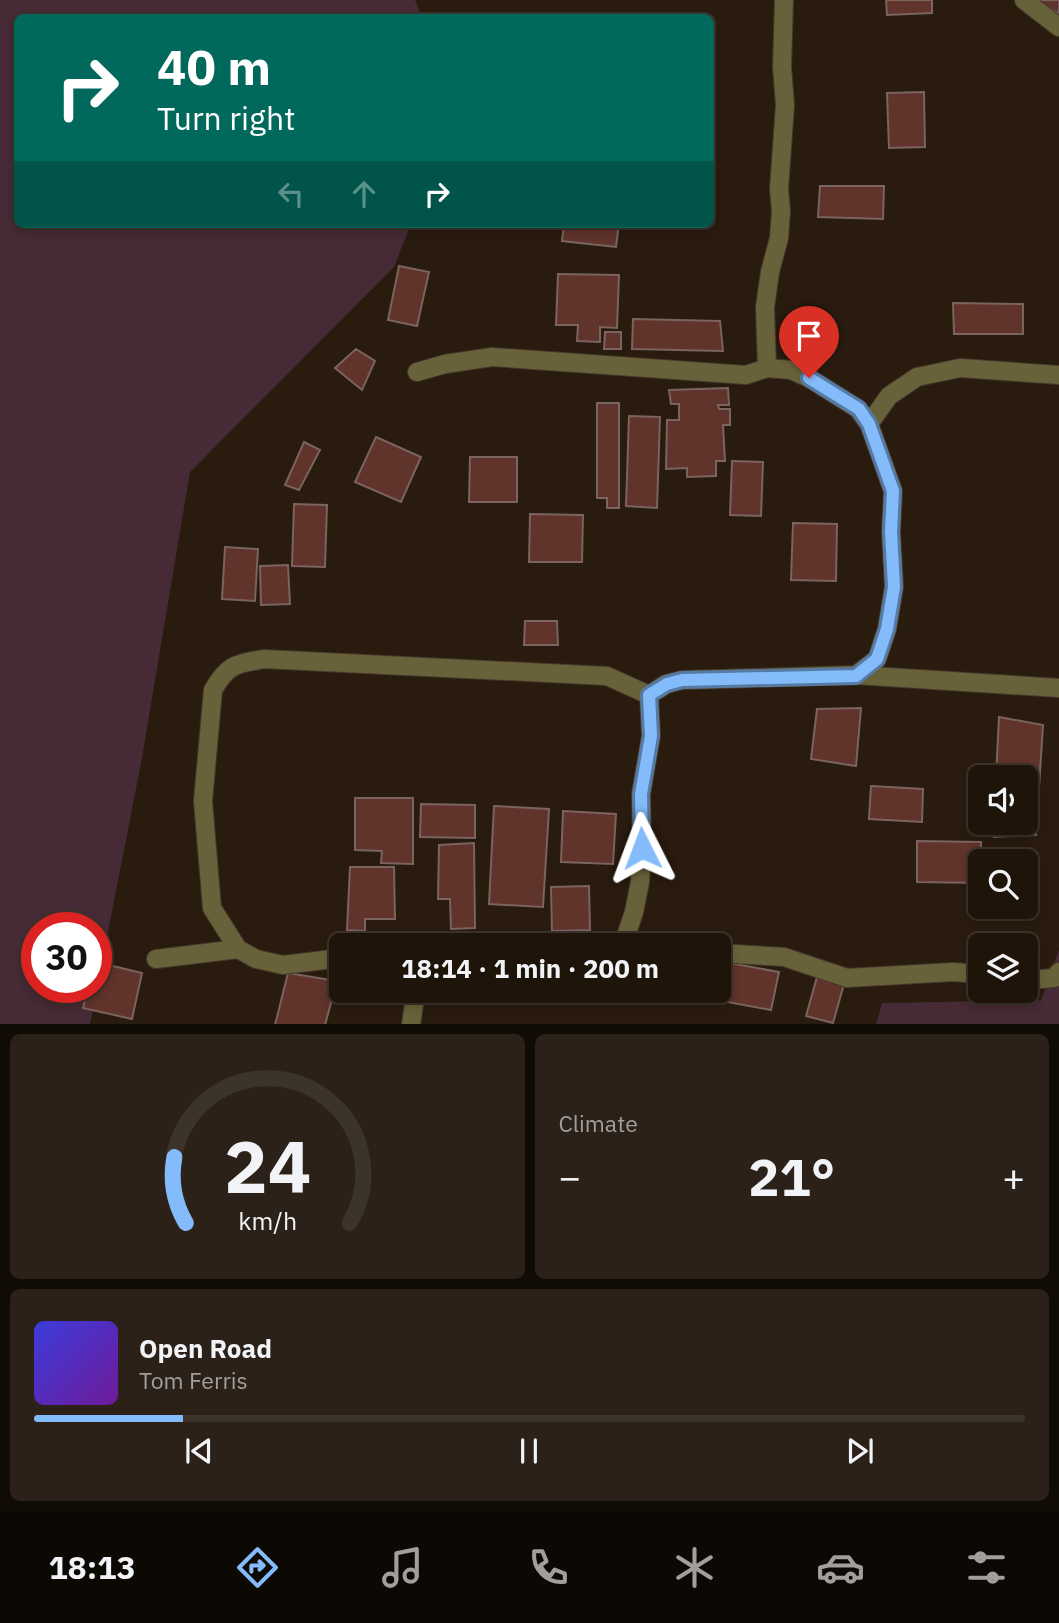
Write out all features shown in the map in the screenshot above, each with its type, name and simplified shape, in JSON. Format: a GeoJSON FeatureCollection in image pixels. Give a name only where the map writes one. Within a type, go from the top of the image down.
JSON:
{"type":"FeatureCollection","features":[{"type":"Feature","properties":{"kind":"street"},"geometry":{"type":"LineString","coordinates":[[767,368],[765,307],[779,238],[781,211],[779,189],[785,105],[782,67],[783,0]]}},
{"type":"Feature","properties":{"kind":"street"},"geometry":{"type":"LineString","coordinates":[[1024,0],[1059,27]]}},
{"type":"Feature","properties":{"kind":"street"},"geometry":{"type":"LineString","coordinates":[[417,372],[445,364],[492,357],[746,375],[767,368],[791,370],[859,409],[869,424],[893,491],[891,532],[894,587],[887,629],[877,659],[856,676]]}},
{"type":"Feature","properties":{"kind":"street"},"geometry":{"type":"LineString","coordinates":[[869,424],[889,396],[917,377],[960,368],[1059,375]]}},
{"type":"Feature","properties":{"kind":"street"},"geometry":{"type":"LineString","coordinates":[[329,959],[283,965],[256,959],[238,949],[212,908],[204,801],[213,690],[222,675],[237,664],[264,659],[607,676],[649,695]]}},
{"type":"Feature","properties":{"kind":"street"},"geometry":{"type":"LineString","coordinates":[[649,695],[667,684],[682,680],[856,676],[1059,688]]}},
{"type":"Feature","properties":{"kind":"street"},"geometry":{"type":"LineString","coordinates":[[627,933],[640,882],[641,794],[651,736],[649,695]]}},
{"type":"Feature","properties":{"kind":"street"},"geometry":{"type":"LineString","coordinates":[[156,959],[238,949]]}},
{"type":"Feature","properties":{"kind":"street"},"geometry":{"type":"LineString","coordinates":[[731,954],[784,957],[846,978],[968,973]]}},
{"type":"Feature","properties":{"kind":"street"},"geometry":{"type":"LineString","coordinates":[[1038,979],[1054,978],[1059,972]]}},
{"type":"Feature","properties":{"kind":"street"},"geometry":{"type":"LineString","coordinates":[[411,1024],[414,1003]]}},
{"type":"Feature","properties":{"kind":"shaded area"},"geometry":{"type":"Polygon","coordinates":[[[0,0],[415,0],[421,14],[14,14],[14,228],[409,228],[394,267],[190,472],[142,758],[112,912],[21,912],[21,1003],[94,1003],[90,1024],[0,1024],[0,0]]]}},
{"type":"Feature","properties":{"kind":"shaded area"},"geometry":{"type":"Polygon","coordinates":[[[1059,950],[1059,1024],[876,1024],[882,1003],[1038,1003],[1041,1000],[1059,950]]]}},
{"type":"Feature","properties":{"kind":"building"},"geometry":{"type":"Polygon","coordinates":[[[886,0],[932,0],[932,13],[887,15],[886,0]]]}},
{"type":"Feature","properties":{"kind":"building"},"geometry":{"type":"Polygon","coordinates":[[[1035,0],[1059,0],[1059,14],[1035,0]]]}},
{"type":"Feature","properties":{"kind":"building"},"geometry":{"type":"Polygon","coordinates":[[[924,92],[925,147],[889,148],[887,93],[924,92]]]}},
{"type":"Feature","properties":{"kind":"building"},"geometry":{"type":"Polygon","coordinates":[[[820,186],[884,186],[883,219],[818,217],[820,186]]]}},
{"type":"Feature","properties":{"kind":"building"},"geometry":{"type":"Polygon","coordinates":[[[564,228],[618,228],[616,247],[562,241],[564,228]]]}},
{"type":"Feature","properties":{"kind":"building"},"geometry":{"type":"Polygon","coordinates":[[[399,266],[429,272],[417,326],[388,320],[399,266]]]}},
{"type":"Feature","properties":{"kind":"building"},"geometry":{"type":"Polygon","coordinates":[[[558,274],[619,275],[617,328],[600,327],[600,342],[577,341],[578,325],[556,325],[558,274]]]}},
{"type":"Feature","properties":{"kind":"building"},"geometry":{"type":"Polygon","coordinates":[[[953,303],[1023,304],[1023,334],[954,334],[953,303]]]}},
{"type":"Feature","properties":{"kind":"building"},"geometry":{"type":"Polygon","coordinates":[[[633,319],[720,321],[723,351],[632,349],[633,319]]]}},
{"type":"Feature","properties":{"kind":"building"},"geometry":{"type":"Polygon","coordinates":[[[605,332],[621,332],[621,349],[604,349],[605,332]]]}},
{"type":"Feature","properties":{"kind":"building"},"geometry":{"type":"Polygon","coordinates":[[[356,349],[375,361],[362,390],[335,368],[356,349]]]}},
{"type":"Feature","properties":{"kind":"building"},"geometry":{"type":"Polygon","coordinates":[[[728,388],[729,405],[718,405],[719,409],[730,409],[730,425],[723,425],[725,461],[716,461],[716,476],[687,477],[687,468],[666,469],[667,420],[679,420],[679,404],[671,404],[669,390],[728,388]]]}},
{"type":"Feature","properties":{"kind":"building"},"geometry":{"type":"Polygon","coordinates":[[[597,403],[619,403],[619,508],[607,508],[607,498],[597,498],[597,403]]]}},
{"type":"Feature","properties":{"kind":"building"},"geometry":{"type":"Polygon","coordinates":[[[629,416],[660,417],[657,508],[626,506],[629,416]]]}},
{"type":"Feature","properties":{"kind":"building"},"geometry":{"type":"Polygon","coordinates":[[[376,437],[421,457],[401,502],[355,482],[376,437]]]}},
{"type":"Feature","properties":{"kind":"building"},"geometry":{"type":"Polygon","coordinates":[[[304,442],[320,450],[299,490],[285,485],[304,442]]]}},
{"type":"Feature","properties":{"kind":"building"},"geometry":{"type":"Polygon","coordinates":[[[470,457],[517,457],[517,502],[469,502],[470,457]]]}},
{"type":"Feature","properties":{"kind":"building"},"geometry":{"type":"Polygon","coordinates":[[[732,461],[763,462],[761,516],[730,515],[732,461]]]}},
{"type":"Feature","properties":{"kind":"building"},"geometry":{"type":"Polygon","coordinates":[[[294,504],[327,505],[325,567],[292,566],[294,504]]]}},
{"type":"Feature","properties":{"kind":"building"},"geometry":{"type":"Polygon","coordinates":[[[530,514],[583,515],[582,562],[529,562],[530,514]]]}},
{"type":"Feature","properties":{"kind":"building"},"geometry":{"type":"Polygon","coordinates":[[[793,523],[837,524],[836,581],[791,580],[793,523]]]}},
{"type":"Feature","properties":{"kind":"building"},"geometry":{"type":"Polygon","coordinates":[[[225,547],[258,549],[255,601],[222,599],[225,547]]]}},
{"type":"Feature","properties":{"kind":"building"},"geometry":{"type":"Polygon","coordinates":[[[288,565],[290,604],[261,605],[260,566],[288,565]]]}},
{"type":"Feature","properties":{"kind":"building"},"geometry":{"type":"Polygon","coordinates":[[[525,621],[557,621],[558,645],[524,645],[525,621]]]}},
{"type":"Feature","properties":{"kind":"building"},"geometry":{"type":"Polygon","coordinates":[[[861,708],[856,766],[811,759],[817,709],[861,708]]]}},
{"type":"Feature","properties":{"kind":"building"},"geometry":{"type":"Polygon","coordinates":[[[999,717],[1043,725],[1038,804],[1038,765],[997,765],[999,717]]]}},
{"type":"Feature","properties":{"kind":"building"},"geometry":{"type":"Polygon","coordinates":[[[871,786],[923,789],[922,822],[869,819],[871,786]]]}},
{"type":"Feature","properties":{"kind":"building"},"geometry":{"type":"Polygon","coordinates":[[[355,798],[413,798],[413,864],[381,863],[382,851],[355,850],[355,798]]]}},
{"type":"Feature","properties":{"kind":"building"},"geometry":{"type":"Polygon","coordinates":[[[421,804],[475,805],[475,838],[420,837],[421,804]]]}},
{"type":"Feature","properties":{"kind":"building"},"geometry":{"type":"Polygon","coordinates":[[[494,806],[549,809],[543,907],[489,904],[494,806]]]}},
{"type":"Feature","properties":{"kind":"building"},"geometry":{"type":"Polygon","coordinates":[[[563,811],[616,814],[613,864],[561,862],[563,811]]]}},
{"type":"Feature","properties":{"kind":"building"},"geometry":{"type":"Polygon","coordinates":[[[994,835],[1036,835],[994,837],[994,835]]]}},
{"type":"Feature","properties":{"kind":"building"},"geometry":{"type":"Polygon","coordinates":[[[917,841],[981,842],[981,849],[968,849],[968,883],[917,882],[917,841]]]}},
{"type":"Feature","properties":{"kind":"building"},"geometry":{"type":"Polygon","coordinates":[[[474,843],[475,928],[451,929],[450,899],[438,899],[439,845],[474,843]]]}},
{"type":"Feature","properties":{"kind":"building"},"geometry":{"type":"Polygon","coordinates":[[[350,867],[394,867],[395,919],[365,919],[365,931],[347,930],[350,867]]]}},
{"type":"Feature","properties":{"kind":"building"},"geometry":{"type":"Polygon","coordinates":[[[589,886],[590,930],[552,931],[551,887],[589,886]]]}},
{"type":"Feature","properties":{"kind":"building"},"geometry":{"type":"Polygon","coordinates":[[[731,963],[779,972],[771,1010],[731,1003],[731,963]]]}},
{"type":"Feature","properties":{"kind":"building"},"geometry":{"type":"Polygon","coordinates":[[[112,966],[142,973],[132,1019],[83,1008],[84,1003],[112,1003],[112,966]]]}},
{"type":"Feature","properties":{"kind":"building"},"geometry":{"type":"Polygon","coordinates":[[[288,973],[329,980],[331,1003],[325,1024],[275,1024],[288,973]]]}},
{"type":"Feature","properties":{"kind":"building"},"geometry":{"type":"Polygon","coordinates":[[[817,977],[844,984],[833,1023],[806,1016],[817,977]]]}},
{"type":"Feature","properties":{"kind":"route"},"geometry":{"type":"LineString","coordinates":[[642,848],[641,794],[651,736],[649,695],[667,684],[682,680],[856,676],[877,659],[887,629],[894,587],[891,532],[893,491],[869,424],[859,409],[809,378]]}}]}
